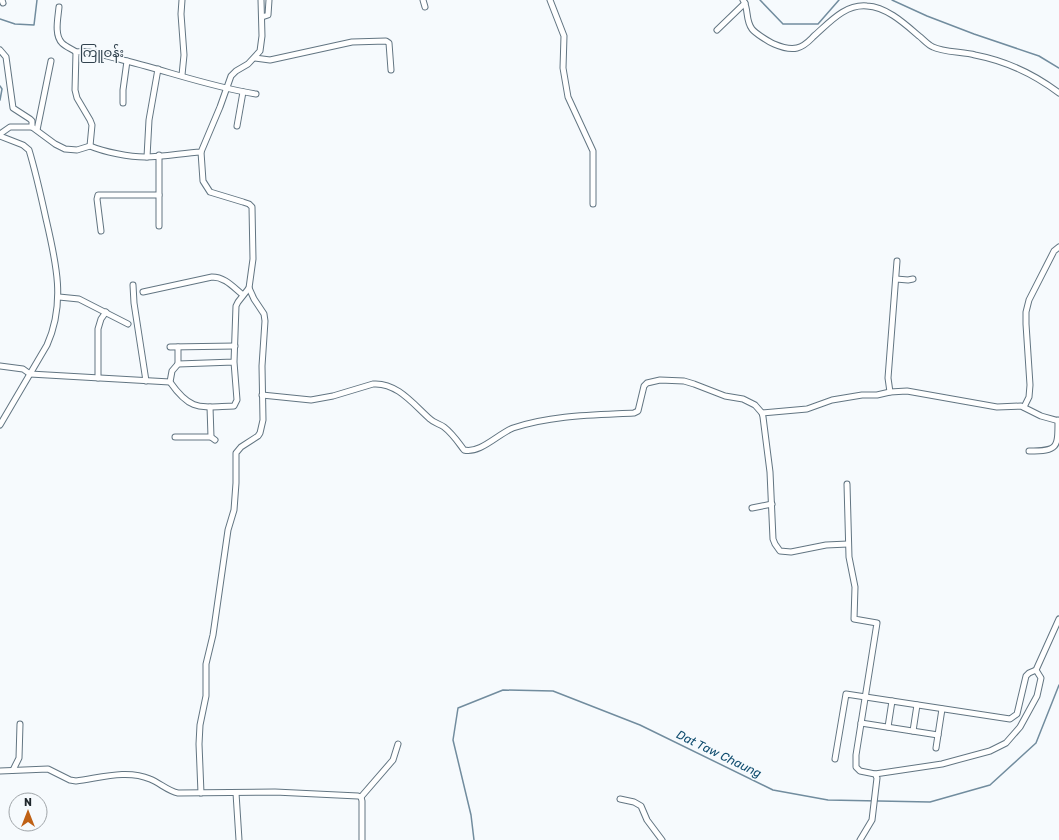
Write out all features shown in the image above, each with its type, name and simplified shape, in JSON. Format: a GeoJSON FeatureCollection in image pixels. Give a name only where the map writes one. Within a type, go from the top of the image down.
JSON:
{"type":"FeatureCollection","features":[{"type":"Feature","properties":{"kind":"street"},"geometry":{"type":"LineString","coordinates":[[182,0],[181,14],[184,55],[182,75]]}},
{"type":"Feature","properties":{"kind":"street"},"geometry":{"type":"LineString","coordinates":[[201,793],[199,744],[200,725],[206,696],[206,664],[212,636],[228,530],[234,510],[236,453],[241,447],[253,440],[260,433],[263,420],[262,366],[265,321],[264,314],[249,288],[253,259],[252,207],[243,202],[210,192],[203,181],[201,152],[209,136],[231,76],[255,58],[260,51],[262,44],[261,0]]}},
{"type":"Feature","properties":{"kind":"street"},"geometry":{"type":"LineString","coordinates":[[262,17],[268,15],[269,0]]}},
{"type":"Feature","properties":{"kind":"street"},"geometry":{"type":"LineString","coordinates":[[424,0],[425,7]]}},
{"type":"Feature","properties":{"kind":"street"},"geometry":{"type":"LineString","coordinates":[[550,0],[564,36],[563,68],[568,97],[593,151],[593,204]]}},
{"type":"Feature","properties":{"kind":"street"},"geometry":{"type":"LineString","coordinates":[[717,30],[744,2]]}},
{"type":"Feature","properties":{"kind":"street"},"geometry":{"type":"LineString","coordinates":[[744,2],[752,29],[771,43],[784,48],[796,49],[805,45],[844,10],[868,6],[880,9],[897,17],[932,47],[941,50],[988,57],[1001,61],[1036,77],[1059,93]]}},
{"type":"Feature","properties":{"kind":"street"},"geometry":{"type":"LineString","coordinates":[[59,7],[58,31],[60,40],[64,45],[76,52],[89,52],[182,75],[227,88],[256,94]]}},
{"type":"Feature","properties":{"kind":"street"},"geometry":{"type":"LineString","coordinates":[[255,58],[270,60],[352,42],[386,41],[388,43],[391,70]]}},
{"type":"Feature","properties":{"kind":"street"},"geometry":{"type":"LineString","coordinates":[[0,50],[6,57],[13,108],[30,118],[34,128]]}},
{"type":"Feature","properties":{"kind":"street"},"geometry":{"type":"LineString","coordinates":[[76,52],[75,90],[77,98],[92,125],[90,146]]}},
{"type":"Feature","properties":{"kind":"street"},"geometry":{"type":"LineString","coordinates":[[34,128],[50,61]]}},
{"type":"Feature","properties":{"kind":"street"},"geometry":{"type":"LineString","coordinates":[[122,103],[122,90],[126,61]]}},
{"type":"Feature","properties":{"kind":"street"},"geometry":{"type":"LineString","coordinates":[[147,157],[149,120],[158,69]]}},
{"type":"Feature","properties":{"kind":"street"},"geometry":{"type":"LineString","coordinates":[[237,126],[243,92]]}},
{"type":"Feature","properties":{"kind":"street"},"geometry":{"type":"LineString","coordinates":[[0,425],[53,334],[59,297],[53,249],[29,150],[23,145],[0,135],[3,131],[10,127],[34,128],[39,130],[55,144],[65,149],[77,150],[90,146],[97,149],[147,157],[201,152]]}},
{"type":"Feature","properties":{"kind":"street"},"geometry":{"type":"LineString","coordinates":[[159,156],[160,226]]}},
{"type":"Feature","properties":{"kind":"street"},"geometry":{"type":"LineString","coordinates":[[101,231],[97,199],[98,195],[159,195]]}},
{"type":"Feature","properties":{"kind":"street"},"geometry":{"type":"LineString","coordinates":[[1024,407],[1029,397],[1030,385],[1026,324],[1027,307],[1050,258],[1054,251],[1059,247]]}},
{"type":"Feature","properties":{"kind":"street"},"geometry":{"type":"LineString","coordinates":[[890,392],[888,378],[897,261]]}},
{"type":"Feature","properties":{"kind":"street"},"geometry":{"type":"LineString","coordinates":[[143,292],[218,277],[226,281],[243,295]]}},
{"type":"Feature","properties":{"kind":"street"},"geometry":{"type":"LineString","coordinates":[[896,279],[913,279]]}},
{"type":"Feature","properties":{"kind":"street"},"geometry":{"type":"LineString","coordinates":[[133,285],[134,303],[146,381]]}},
{"type":"Feature","properties":{"kind":"street"},"geometry":{"type":"LineString","coordinates":[[178,347],[178,364],[172,371],[170,382],[177,393],[188,403],[196,406],[234,406],[236,404],[234,362],[236,306],[249,288]]}},
{"type":"Feature","properties":{"kind":"street"},"geometry":{"type":"LineString","coordinates":[[59,297],[78,299],[128,324]]}},
{"type":"Feature","properties":{"kind":"street"},"geometry":{"type":"LineString","coordinates":[[98,378],[98,329],[101,319],[106,312]]}},
{"type":"Feature","properties":{"kind":"street"},"geometry":{"type":"LineString","coordinates":[[170,347],[235,346]]}},
{"type":"Feature","properties":{"kind":"street"},"geometry":{"type":"LineString","coordinates":[[178,364],[234,362]]}},
{"type":"Feature","properties":{"kind":"street"},"geometry":{"type":"LineString","coordinates":[[0,366],[23,369],[30,374],[170,382]]}},
{"type":"Feature","properties":{"kind":"street"},"geometry":{"type":"LineString","coordinates":[[262,395],[311,400],[333,396],[373,384],[389,386],[400,392],[434,422],[442,425],[454,436],[464,450],[470,452],[476,450],[503,432],[537,422],[576,416],[634,413],[638,411],[644,386],[647,383],[653,381],[684,381],[725,396],[750,402],[762,413],[769,464],[773,539],[780,551],[792,552],[826,545],[848,544]]}},
{"type":"Feature","properties":{"kind":"street"},"geometry":{"type":"LineString","coordinates":[[762,413],[806,409],[832,400],[862,395],[912,391],[997,407],[1024,407],[1033,413],[1059,421],[1058,441],[1055,446],[1044,452],[1029,452]]}},
{"type":"Feature","properties":{"kind":"street"},"geometry":{"type":"LineString","coordinates":[[175,437],[213,439],[210,407]]}},
{"type":"Feature","properties":{"kind":"street"},"geometry":{"type":"LineString","coordinates":[[847,484],[848,544],[850,568],[855,587],[854,619],[877,624],[856,755],[856,767],[860,771],[875,774],[942,764],[990,750],[1006,743],[1020,727],[1037,696],[1041,678],[1036,670]]}},
{"type":"Feature","properties":{"kind":"street"},"geometry":{"type":"LineString","coordinates":[[752,508],[772,504]]}},
{"type":"Feature","properties":{"kind":"street"},"geometry":{"type":"LineString","coordinates":[[835,758],[846,694],[1010,719],[1017,714],[1026,676],[1036,670],[1059,619]]}},
{"type":"Feature","properties":{"kind":"street"},"geometry":{"type":"LineString","coordinates":[[888,727],[892,701]]}},
{"type":"Feature","properties":{"kind":"street"},"geometry":{"type":"LineString","coordinates":[[913,731],[917,705]]}},
{"type":"Feature","properties":{"kind":"street"},"geometry":{"type":"LineString","coordinates":[[936,748],[942,709]]}},
{"type":"Feature","properties":{"kind":"street"},"geometry":{"type":"LineString","coordinates":[[862,723],[938,735]]}},
{"type":"Feature","properties":{"kind":"street"},"geometry":{"type":"LineString","coordinates":[[13,770],[19,762],[20,724]]}},
{"type":"Feature","properties":{"kind":"street"},"geometry":{"type":"LineString","coordinates":[[362,840],[361,797],[396,756],[398,744]]}},
{"type":"Feature","properties":{"kind":"street"},"geometry":{"type":"LineString","coordinates":[[0,771],[48,769],[70,780],[76,781],[124,774],[141,776],[150,779],[172,792],[275,792],[361,797]]}},
{"type":"Feature","properties":{"kind":"street"},"geometry":{"type":"LineString","coordinates":[[860,840],[872,820],[877,778],[875,774]]}},
{"type":"Feature","properties":{"kind":"street"},"geometry":{"type":"LineString","coordinates":[[236,793],[239,840]]}},
{"type":"Feature","properties":{"kind":"street"},"geometry":{"type":"LineString","coordinates":[[620,799],[634,802],[641,806],[647,820],[662,840]]}},
{"type":"Feature","properties":{"kind":"waterway"},"geometry":{"type":"LineString","coordinates":[[0,19],[15,24],[34,25],[37,0]]}},
{"type":"Feature","properties":{"kind":"waterway"},"geometry":{"type":"LineString","coordinates":[[760,0],[783,24],[818,24],[839,0]]}},
{"type":"Feature","properties":{"kind":"waterway"},"geometry":{"type":"LineString","coordinates":[[892,0],[927,16],[974,34],[1039,56],[1059,68]]}},
{"type":"Feature","properties":{"kind":"waterway"},"geometry":{"type":"LineString","coordinates":[[0,86],[2,89],[0,100]]}},
{"type":"Feature","properties":{"kind":"waterway","name":"Dat Taw Chaung"},"geometry":{"type":"LineString","coordinates":[[474,840],[471,815],[453,740],[458,708],[503,690],[553,691],[640,725],[773,790],[828,800],[930,802],[990,785],[1036,743],[1059,685]]}},
{"type":"Feature","properties":{"kind":"district","name":"ကြူဝန်း"},"geometry":{"type":"Point","coordinates":[102,52]}}]}
